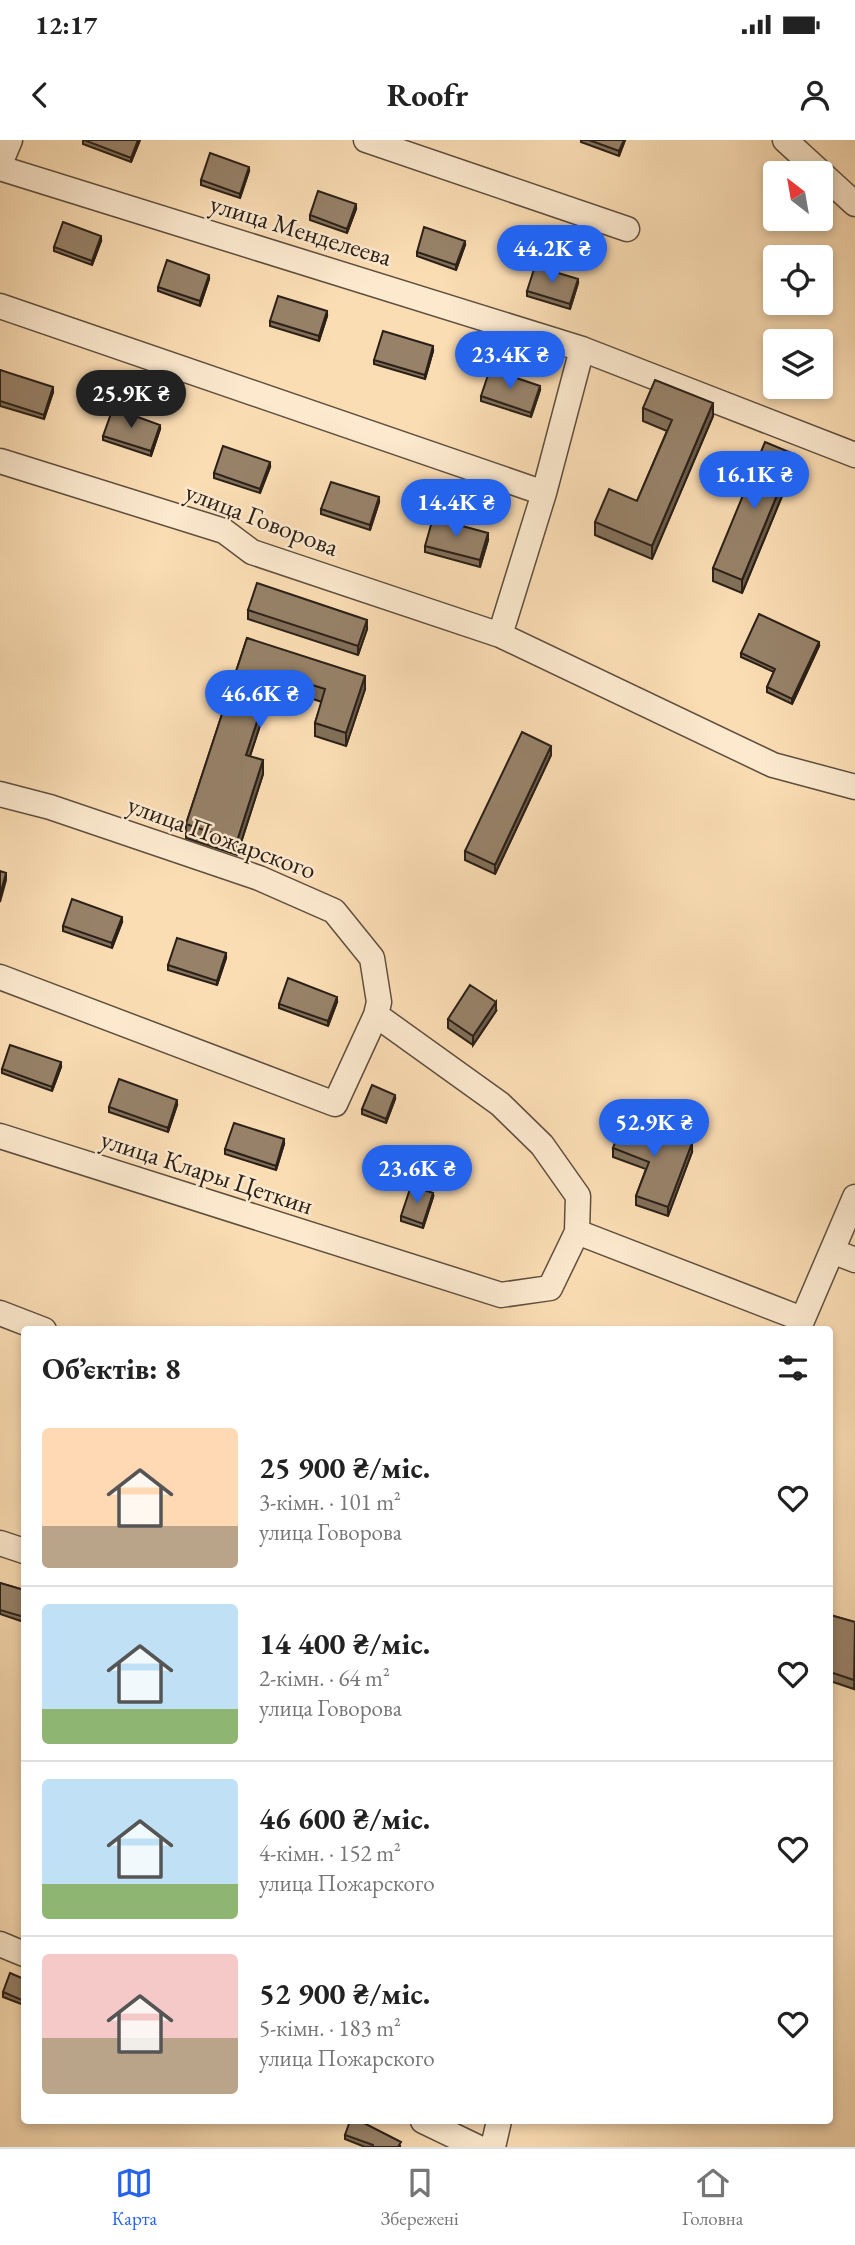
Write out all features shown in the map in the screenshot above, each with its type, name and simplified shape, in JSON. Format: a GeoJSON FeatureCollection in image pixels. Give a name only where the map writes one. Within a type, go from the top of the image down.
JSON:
{"type":"FeatureCollection","features":[{"type":"Feature","properties":{"kind":"street"},"geometry":{"type":"LineString","coordinates":[[0,166],[10,140]]}},
{"type":"Feature","properties":{"kind":"street"},"geometry":{"type":"LineString","coordinates":[[366,140],[627,229]]}},
{"type":"Feature","properties":{"kind":"street"},"geometry":{"type":"LineString","coordinates":[[785,140],[855,204]]}},
{"type":"Feature","properties":{"kind":"street","name":"улица Менделеева"},"geometry":{"type":"LineString","coordinates":[[0,166],[582,350],[855,454]]}},
{"type":"Feature","properties":{"kind":"street"},"geometry":{"type":"LineString","coordinates":[[0,306],[544,493]]}},
{"type":"Feature","properties":{"kind":"street"},"geometry":{"type":"LineString","coordinates":[[500,635],[544,493],[582,350]]}},
{"type":"Feature","properties":{"kind":"street","name":"улица Говорова"},"geometry":{"type":"LineString","coordinates":[[0,461],[224,531],[252,552],[500,635],[773,765],[855,787]]}},
{"type":"Feature","properties":{"kind":"street","name":"улица Пожарского"},"geometry":{"type":"LineString","coordinates":[[0,794],[50,807],[259,878],[334,911],[372,958],[379,1002],[376,1015]]}},
{"type":"Feature","properties":{"kind":"street"},"geometry":{"type":"LineString","coordinates":[[0,977],[335,1104],[376,1015],[500,1104],[542,1145],[578,1196],[577,1232],[800,1324],[855,1197]]}},
{"type":"Feature","properties":{"kind":"street","name":"улица Клары Цеткин"},"geometry":{"type":"LineString","coordinates":[[0,1136],[501,1296],[550,1288],[577,1232]]}},
{"type":"Feature","properties":{"kind":"street"},"geometry":{"type":"LineString","coordinates":[[832,1251],[855,1260]]}},
{"type":"Feature","properties":{"kind":"street"},"geometry":{"type":"LineString","coordinates":[[0,1313],[34,1326]]}},
{"type":"Feature","properties":{"kind":"street"},"geometry":{"type":"LineString","coordinates":[[0,1543],[21,1550]]}},
{"type":"Feature","properties":{"kind":"street"},"geometry":{"type":"LineString","coordinates":[[0,1944],[21,1953]]}},
{"type":"Feature","properties":{"kind":"street"},"geometry":{"type":"LineString","coordinates":[[429,2124],[477,2147]]}},
{"type":"Feature","properties":{"kind":"street"},"geometry":{"type":"LineString","coordinates":[[493,2147],[498,2124]]}},
{"type":"Feature","properties":{"kind":"building"},"geometry":{"type":"Polygon","coordinates":[[[84,140],[138,140],[131,158],[84,140]]]}},
{"type":"Feature","properties":{"kind":"building"},"geometry":{"type":"Polygon","coordinates":[[[589,140],[624,140],[619,151],[589,140]]]}},
{"type":"Feature","properties":{"kind":"building"},"geometry":{"type":"Polygon","coordinates":[[[210,153],[249,167],[240,194],[201,180],[210,153]]]}},
{"type":"Feature","properties":{"kind":"building"},"geometry":{"type":"Polygon","coordinates":[[[318,191],[356,204],[347,229],[310,215],[318,191]]]}},
{"type":"Feature","properties":{"kind":"building"},"geometry":{"type":"Polygon","coordinates":[[[63,222],[101,236],[92,261],[54,247],[63,222]]]}},
{"type":"Feature","properties":{"kind":"building"},"geometry":{"type":"Polygon","coordinates":[[[424,227],[465,241],[456,265],[417,252],[424,227]]]}},
{"type":"Feature","properties":{"kind":"building"},"geometry":{"type":"Polygon","coordinates":[[[167,260],[209,275],[200,301],[158,287],[167,260]]]}},
{"type":"Feature","properties":{"kind":"building"},"geometry":{"type":"Polygon","coordinates":[[[535,266],[578,279],[570,304],[527,291],[535,266]]]}},
{"type":"Feature","properties":{"kind":"building"},"geometry":{"type":"Polygon","coordinates":[[[278,296],[327,311],[319,336],[270,321],[278,296]]]}},
{"type":"Feature","properties":{"kind":"building"},"geometry":{"type":"Polygon","coordinates":[[[383,331],[433,346],[425,375],[374,360],[383,331]]]}},
{"type":"Feature","properties":{"kind":"building"},"geometry":{"type":"Polygon","coordinates":[[[490,369],[540,386],[531,413],[481,396],[490,369]]]}},
{"type":"Feature","properties":{"kind":"building"},"geometry":{"type":"Polygon","coordinates":[[[0,370],[53,387],[44,415],[0,401],[0,370]]]}},
{"type":"Feature","properties":{"kind":"building"},"geometry":{"type":"Polygon","coordinates":[[[655,380],[713,403],[652,546],[595,522],[609,489],[637,501],[672,420],[643,408],[655,380]]]}},
{"type":"Feature","properties":{"kind":"building"},"geometry":{"type":"Polygon","coordinates":[[[113,408],[160,425],[151,451],[103,436],[113,408]]]}},
{"type":"Feature","properties":{"kind":"building"},"geometry":{"type":"Polygon","coordinates":[[[765,442],[794,454],[742,580],[713,568],[765,442]]]}},
{"type":"Feature","properties":{"kind":"building"},"geometry":{"type":"Polygon","coordinates":[[[223,446],[270,462],[260,489],[214,473],[223,446]]]}},
{"type":"Feature","properties":{"kind":"building"},"geometry":{"type":"Polygon","coordinates":[[[331,482],[379,497],[370,525],[321,509],[331,482]]]}},
{"type":"Feature","properties":{"kind":"building"},"geometry":{"type":"Polygon","coordinates":[[[433,518],[488,533],[480,560],[425,546],[433,518]]]}},
{"type":"Feature","properties":{"kind":"building"},"geometry":{"type":"Polygon","coordinates":[[[257,583],[367,620],[358,646],[248,610],[257,583]]]}},
{"type":"Feature","properties":{"kind":"building"},"geometry":{"type":"Polygon","coordinates":[[[759,614],[819,642],[792,699],[767,687],[775,669],[741,653],[759,614]]]}},
{"type":"Feature","properties":{"kind":"building"},"geometry":{"type":"Polygon","coordinates":[[[247,638],[365,676],[346,733],[315,723],[325,689],[273,673],[246,755],[263,760],[237,841],[186,824],[247,638]]]}},
{"type":"Feature","properties":{"kind":"building"},"geometry":{"type":"Polygon","coordinates":[[[522,732],[551,746],[495,865],[465,851],[522,732]]]}},
{"type":"Feature","properties":{"kind":"building"},"geometry":{"type":"Polygon","coordinates":[[[0,871],[6,873],[0,895],[0,871]]]}},
{"type":"Feature","properties":{"kind":"building"},"geometry":{"type":"Polygon","coordinates":[[[72,899],[122,917],[112,943],[63,926],[72,899]]]}},
{"type":"Feature","properties":{"kind":"building"},"geometry":{"type":"Polygon","coordinates":[[[177,938],[226,953],[217,981],[168,965],[177,938]]]}},
{"type":"Feature","properties":{"kind":"building"},"geometry":{"type":"Polygon","coordinates":[[[288,978],[337,997],[328,1021],[279,1004],[288,978]]]}},
{"type":"Feature","properties":{"kind":"building"},"geometry":{"type":"Polygon","coordinates":[[[470,985],[496,1002],[473,1036],[448,1019],[470,985]]]}},
{"type":"Feature","properties":{"kind":"building"},"geometry":{"type":"Polygon","coordinates":[[[10,1045],[61,1062],[52,1087],[2,1069],[10,1045]]]}},
{"type":"Feature","properties":{"kind":"building"},"geometry":{"type":"Polygon","coordinates":[[[119,1079],[177,1100],[168,1128],[109,1107],[119,1079]]]}},
{"type":"Feature","properties":{"kind":"building"},"geometry":{"type":"Polygon","coordinates":[[[372,1085],[395,1095],[386,1119],[362,1109],[372,1085]]]}},
{"type":"Feature","properties":{"kind":"building"},"geometry":{"type":"Polygon","coordinates":[[[624,1118],[692,1143],[668,1207],[636,1196],[649,1162],[613,1148],[624,1118]]]}},
{"type":"Feature","properties":{"kind":"building"},"geometry":{"type":"Polygon","coordinates":[[[234,1123],[284,1139],[276,1166],[225,1149],[234,1123]]]}},
{"type":"Feature","properties":{"kind":"building"},"geometry":{"type":"Polygon","coordinates":[[[411,1186],[433,1193],[423,1224],[401,1216],[411,1186]]]}},
{"type":"Feature","properties":{"kind":"building"},"geometry":{"type":"Polygon","coordinates":[[[0,1583],[21,1589],[21,1616],[0,1610],[0,1583]]]}},
{"type":"Feature","properties":{"kind":"building"},"geometry":{"type":"Polygon","coordinates":[[[833,1616],[855,1622],[854,1680],[833,1673],[833,1616]]]}},
{"type":"Feature","properties":{"kind":"building"},"geometry":{"type":"Polygon","coordinates":[[[10,1973],[21,1978],[21,2000],[3,1992],[10,1973]]]}},
{"type":"Feature","properties":{"kind":"building"},"geometry":{"type":"Polygon","coordinates":[[[349,2124],[366,2124],[401,2142],[398,2147],[373,2147],[345,2135],[349,2124]]]}}]}
